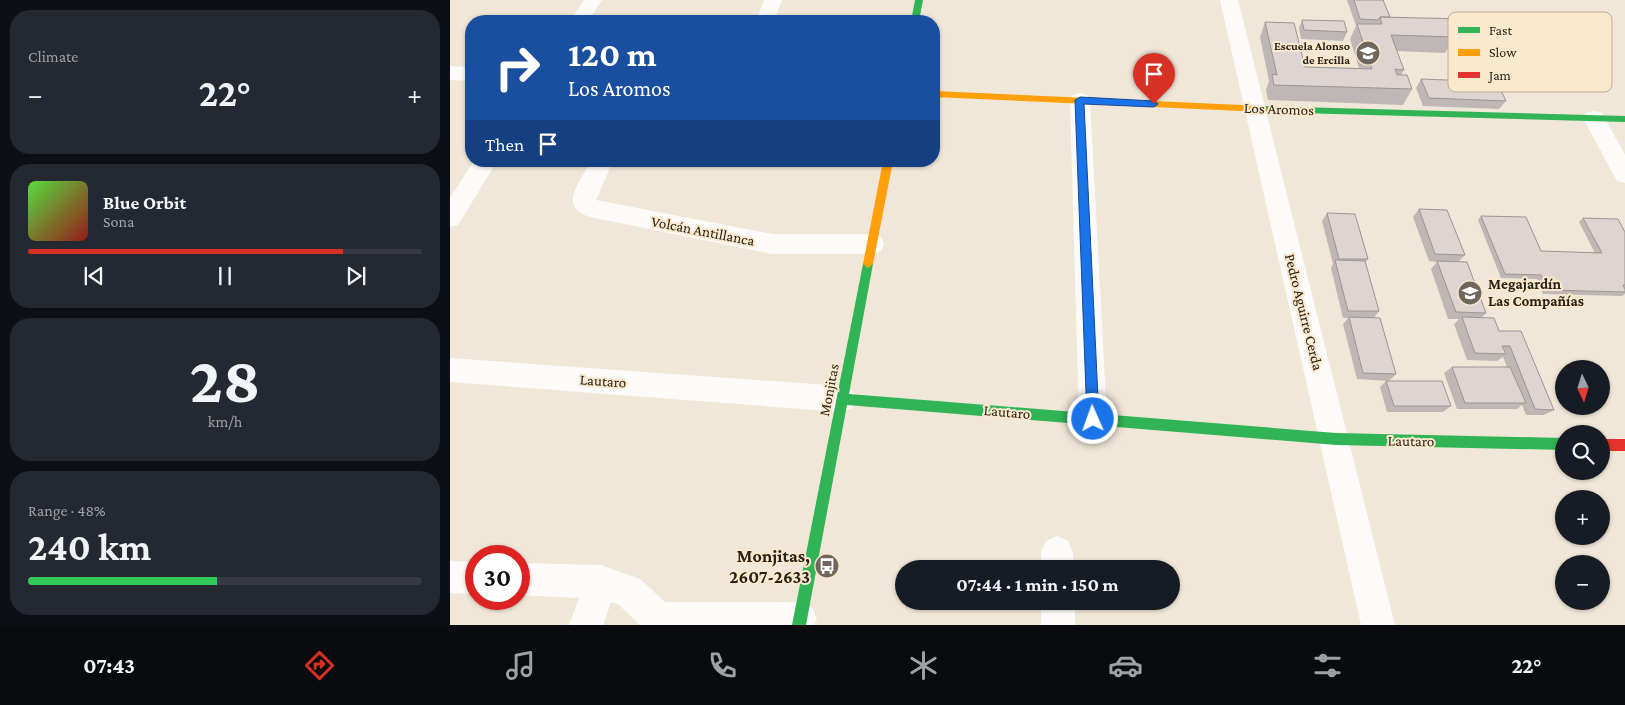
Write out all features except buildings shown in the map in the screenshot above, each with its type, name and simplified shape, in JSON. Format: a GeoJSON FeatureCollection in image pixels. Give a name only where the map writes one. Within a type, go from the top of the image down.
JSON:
{"type":"FeatureCollection","features":[{"type":"Feature","properties":{"kind":"street"},"geometry":{"type":"LineString","coordinates":[[583,15],[593,0]]}},
{"type":"Feature","properties":{"kind":"street"},"geometry":{"type":"LineString","coordinates":[[767,15],[773,0]]}},
{"type":"Feature","properties":{"kind":"street"},"geometry":{"type":"LineString","coordinates":[[916,15],[919,0]]}},
{"type":"Feature","properties":{"kind":"street","name":"Pedro Aguirre Cerda"},"geometry":{"type":"LineString","coordinates":[[1229,0],[1253,108],[1336,439],[1378,625]]}},
{"type":"Feature","properties":{"kind":"street"},"geometry":{"type":"LineString","coordinates":[[450,73],[465,74]]}},
{"type":"Feature","properties":{"kind":"street","name":"Los Aromos"},"geometry":{"type":"LineString","coordinates":[[940,94],[1253,108],[1625,119]]}},
{"type":"Feature","properties":{"kind":"street"},"geometry":{"type":"LineString","coordinates":[[1080,100],[1093,419]]}},
{"type":"Feature","properties":{"kind":"street"},"geometry":{"type":"LineString","coordinates":[[1594,118],[1625,175]]}},
{"type":"Feature","properties":{"kind":"street"},"geometry":{"type":"LineString","coordinates":[[450,218],[482,167]]}},
{"type":"Feature","properties":{"kind":"street","name":"Volcán Antillanca"},"geometry":{"type":"LineString","coordinates":[[599,167],[584,197],[584,204],[590,208],[766,243],[872,244]]}},
{"type":"Feature","properties":{"kind":"street","name":"Monjitas"},"geometry":{"type":"LineString","coordinates":[[799,622],[887,167]]}},
{"type":"Feature","properties":{"kind":"street","name":"Lautaro"},"geometry":{"type":"LineString","coordinates":[[450,370],[842,399],[1336,439],[1555,444]]}},
{"type":"Feature","properties":{"kind":"street"},"geometry":{"type":"LineString","coordinates":[[1610,445],[1625,445]]}},
{"type":"Feature","properties":{"kind":"street"},"geometry":{"type":"LineString","coordinates":[[450,577],[465,578]]}},
{"type":"Feature","properties":{"kind":"street"},"geometry":{"type":"LineString","coordinates":[[530,579],[601,582],[628,591],[659,619],[799,622]]}},
{"type":"Feature","properties":{"kind":"street"},"geometry":{"type":"LineString","coordinates":[[586,625],[601,582]]}},
{"type":"Feature","properties":{"kind":"street"},"geometry":{"type":"LineString","coordinates":[[1058,610],[1058,625]]}},
{"type":"Feature","properties":{"kind":"traffic: fast"},"geometry":{"type":"LineString","coordinates":[[916,15],[919,0]]}},
{"type":"Feature","properties":{"kind":"traffic: fast"},"geometry":{"type":"LineString","coordinates":[[1263,109],[1625,119]]}},
{"type":"Feature","properties":{"kind":"traffic: fast"},"geometry":{"type":"LineString","coordinates":[[799,625],[868,264]]}},
{"type":"Feature","properties":{"kind":"traffic: fast"},"geometry":{"type":"LineString","coordinates":[[842,399],[1336,439],[1555,444]]}},
{"type":"Feature","properties":{"kind":"traffic: slow"},"geometry":{"type":"LineString","coordinates":[[940,94],[1263,109]]}},
{"type":"Feature","properties":{"kind":"traffic: slow"},"geometry":{"type":"LineString","coordinates":[[868,264],[887,167]]}},
{"type":"Feature","properties":{"kind":"traffic: jam"},"geometry":{"type":"LineString","coordinates":[[1610,445],[1625,445]]}},
{"type":"Feature","properties":{"kind":"place","name":"Escuela Alonso de Ercilla"},"geometry":{"type":"Point","coordinates":[1368,53]}},
{"type":"Feature","properties":{"kind":"place","name":"Megajardín Las Compañías"},"geometry":{"type":"Point","coordinates":[1470,293]}},
{"type":"Feature","properties":{"kind":"place","name":"Monjitas, 2607-2633"},"geometry":{"type":"Point","coordinates":[827,566]}},
{"type":"Feature","properties":{"kind":"route"},"geometry":{"type":"LineString","coordinates":[[1093,419],[1080,100],[1154,104]]}}]}
